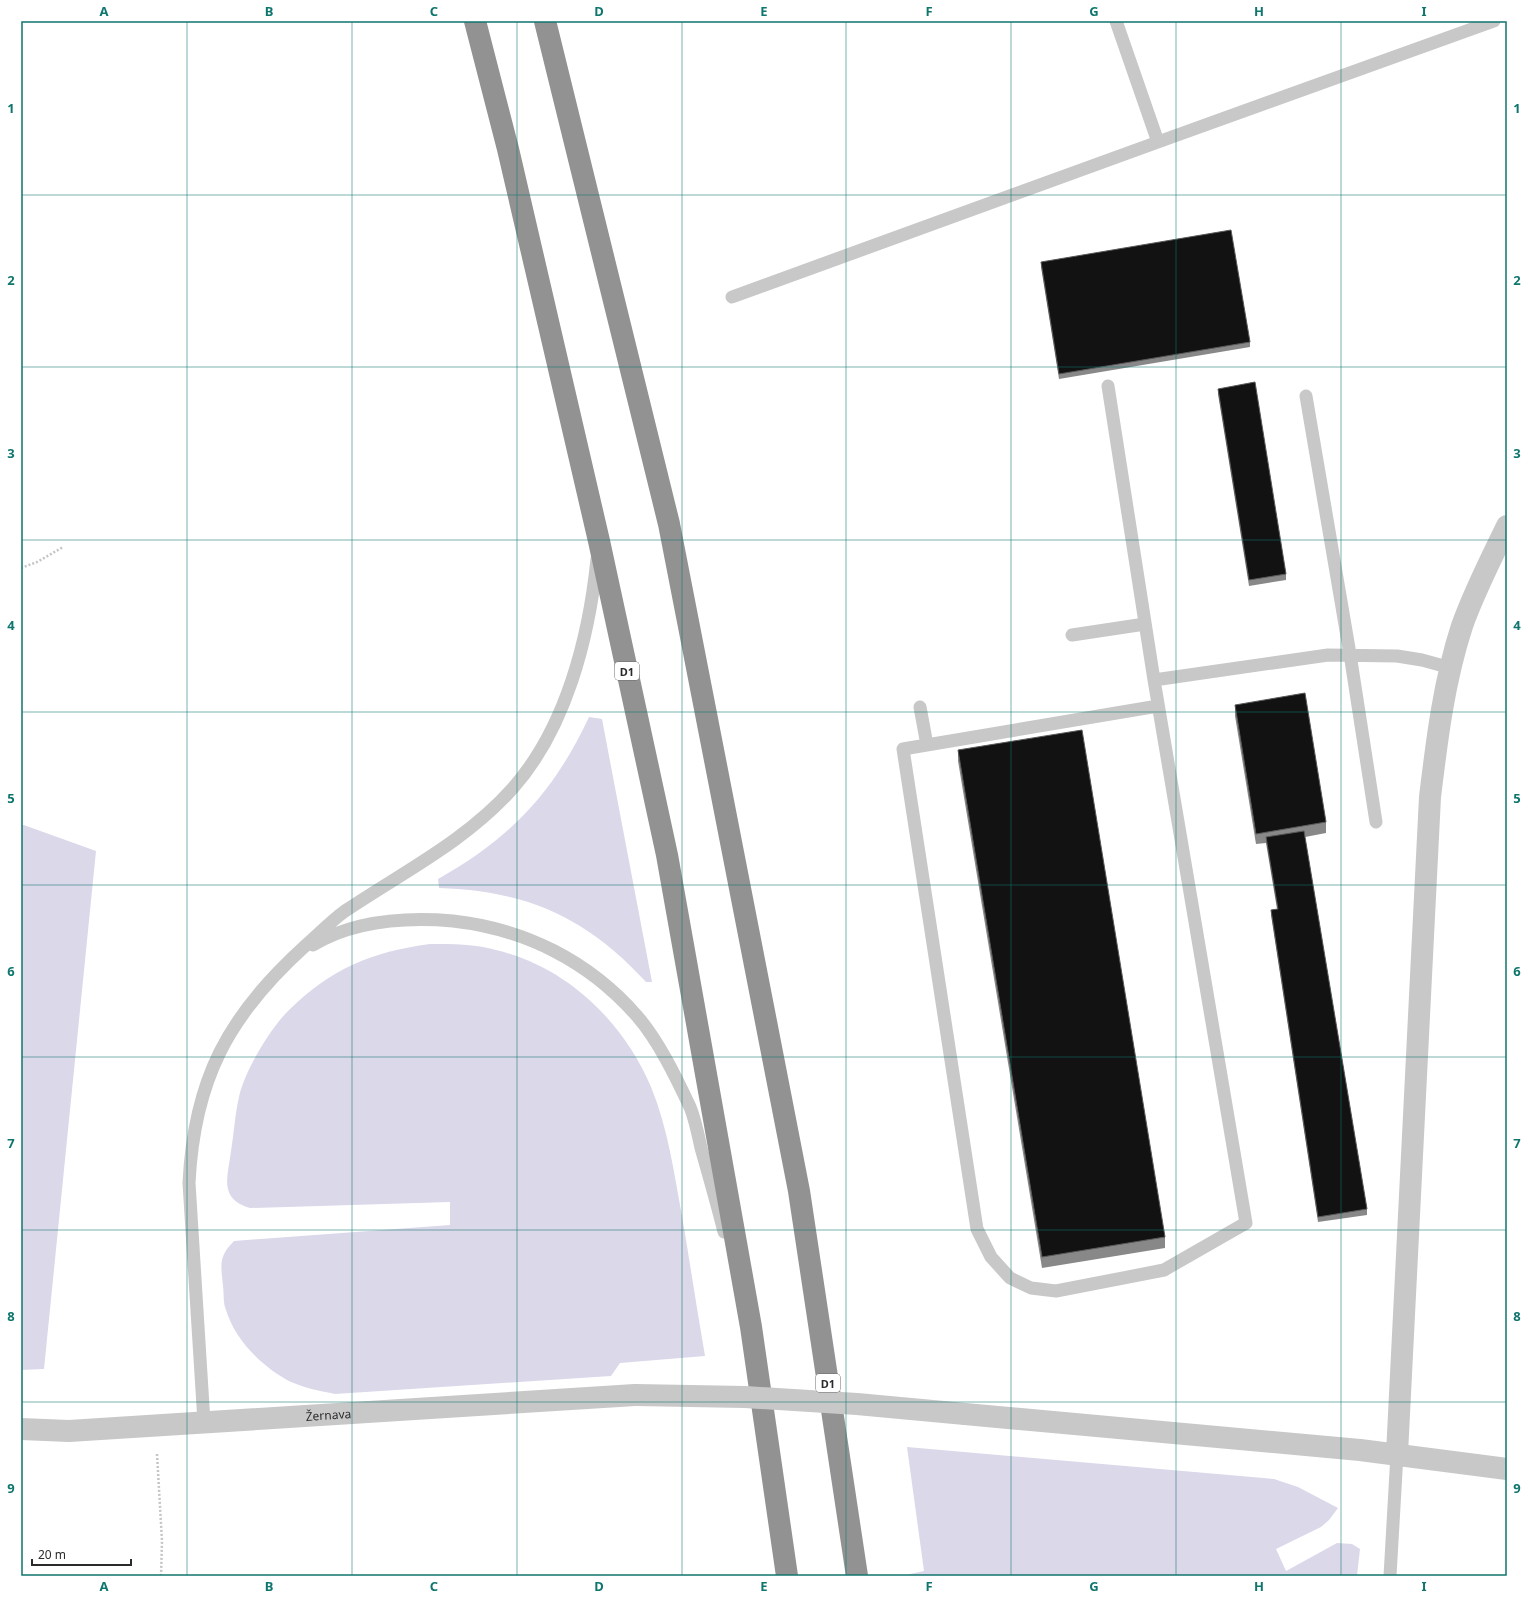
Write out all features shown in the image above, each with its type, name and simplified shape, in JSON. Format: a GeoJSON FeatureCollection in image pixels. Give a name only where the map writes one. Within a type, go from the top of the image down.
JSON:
{"type":"FeatureCollection","features":[{"type":"Feature","properties":{"kind":"highway","name":"D1"},"geometry":{"type":"LineString","coordinates":[[475,21],[508,149],[599,541],[667,855],[751,1327],[787,1576]]}},
{"type":"Feature","properties":{"kind":"highway","name":"D1"},"geometry":{"type":"LineString","coordinates":[[545,21],[671,532],[799,1191],[857,1573]]}},
{"type":"Feature","properties":{"kind":"street"},"geometry":{"type":"LineString","coordinates":[[1397,1454],[1430,797],[1440,721],[1451,668],[1462,626],[1475,593],[1507,526]]}},
{"type":"Feature","properties":{"kind":"street","name":"Žernava"},"geometry":{"type":"LineString","coordinates":[[21,1428],[69,1431],[635,1395],[746,1397],[849,1403],[1397,1454],[1507,1469]]}},
{"type":"Feature","properties":{"kind":"lane"},"geometry":{"type":"LineString","coordinates":[[1116,21],[1158,142]]}},
{"type":"Feature","properties":{"kind":"lane"},"geometry":{"type":"LineString","coordinates":[[732,297],[1494,21]]}},
{"type":"Feature","properties":{"kind":"lane"},"geometry":{"type":"LineString","coordinates":[[1108,386],[1158,706],[1246,1224],[1164,1270],[1056,1290],[1032,1288],[1010,1278],[990,1258],[977,1229],[903,749],[1158,706]]}},
{"type":"Feature","properties":{"kind":"lane"},"geometry":{"type":"LineString","coordinates":[[1306,396],[1350,654],[1376,822]]}},
{"type":"Feature","properties":{"kind":"lane"},"geometry":{"type":"LineString","coordinates":[[204,1422],[189,1183],[190,1150],[196,1119],[205,1088],[217,1058],[232,1030],[250,1003],[270,978],[343,912],[466,832],[513,788],[535,760],[566,699],[578,660],[593,599],[599,541]]}},
{"type":"Feature","properties":{"kind":"lane"},"geometry":{"type":"LineString","coordinates":[[1072,635],[1145,624]]}},
{"type":"Feature","properties":{"kind":"lane"},"geometry":{"type":"LineString","coordinates":[[1154,680],[1328,654],[1397,656],[1422,660],[1451,668]]}},
{"type":"Feature","properties":{"kind":"lane"},"geometry":{"type":"LineString","coordinates":[[920,707],[927,745]]}},
{"type":"Feature","properties":{"kind":"lane"},"geometry":{"type":"LineString","coordinates":[[294,956],[322,941],[364,925],[391,920],[419,919],[475,924],[504,930],[532,939],[558,952],[587,970],[617,995],[638,1016],[657,1044],[690,1108],[751,1327]]}},
{"type":"Feature","properties":{"kind":"lane"},"geometry":{"type":"LineString","coordinates":[[1390,1576],[1397,1454]]}},
{"type":"Feature","properties":{"kind":"path"},"geometry":{"type":"LineString","coordinates":[[21,568],[37,562],[63,547]]}},
{"type":"Feature","properties":{"kind":"path"},"geometry":{"type":"LineString","coordinates":[[155,1425],[162,1541],[161,1576]]}},
{"type":"Feature","properties":{"kind":"shaded area"},"geometry":{"type":"Polygon","coordinates":[[[589,717],[602,719],[652,982],[646,982],[601,940],[577,924],[553,912],[527,902],[500,895],[471,890],[439,888],[438,879],[487,847],[509,830],[528,811],[561,768],[589,717]]]}},
{"type":"Feature","properties":{"kind":"shaded area"},"geometry":{"type":"Polygon","coordinates":[[[21,824],[96,851],[44,1369],[21,1370],[21,824]]]}},
{"type":"Feature","properties":{"kind":"shaded area"},"geometry":{"type":"Polygon","coordinates":[[[430,944],[464,945],[488,948],[522,958],[546,969],[569,983],[590,1000],[625,1040],[651,1087],[662,1118],[682,1216],[705,1356],[620,1363],[611,1376],[335,1394],[302,1386],[281,1376],[270,1369],[251,1352],[236,1332],[224,1304],[221,1267],[225,1252],[234,1241],[450,1225],[450,1202],[250,1208],[233,1199],[227,1186],[236,1110],[242,1087],[259,1051],[281,1019],[304,996],[320,984],[353,964],[389,952],[430,944]]]}},
{"type":"Feature","properties":{"kind":"shaded area"},"geometry":{"type":"Polygon","coordinates":[[[907,1447],[1274,1479],[1298,1487],[1338,1508],[1329,1520],[1321,1527],[1276,1549],[1286,1571],[1337,1543],[1352,1544],[1360,1549],[1357,1576],[901,1576],[924,1571],[907,1447]]]}},
{"type":"Feature","properties":{"kind":"building"},"geometry":{"type":"Polygon","coordinates":[[[1231,230],[1250,342],[1059,374],[1041,262],[1231,230]]]}},
{"type":"Feature","properties":{"kind":"building"},"geometry":{"type":"Polygon","coordinates":[[[1255,382],[1286,574],[1249,580],[1218,389],[1255,382]]]}},
{"type":"Feature","properties":{"kind":"building"},"geometry":{"type":"Polygon","coordinates":[[[1305,693],[1326,822],[1256,834],[1235,705],[1305,693]]]}},
{"type":"Feature","properties":{"kind":"building"},"geometry":{"type":"Polygon","coordinates":[[[1082,730],[1165,1237],[1042,1257],[958,750],[1082,730]]]}},
{"type":"Feature","properties":{"kind":"building"},"geometry":{"type":"Polygon","coordinates":[[[1304,831],[1367,1209],[1318,1217],[1271,910],[1278,909],[1266,837],[1304,831]]]}}]}
